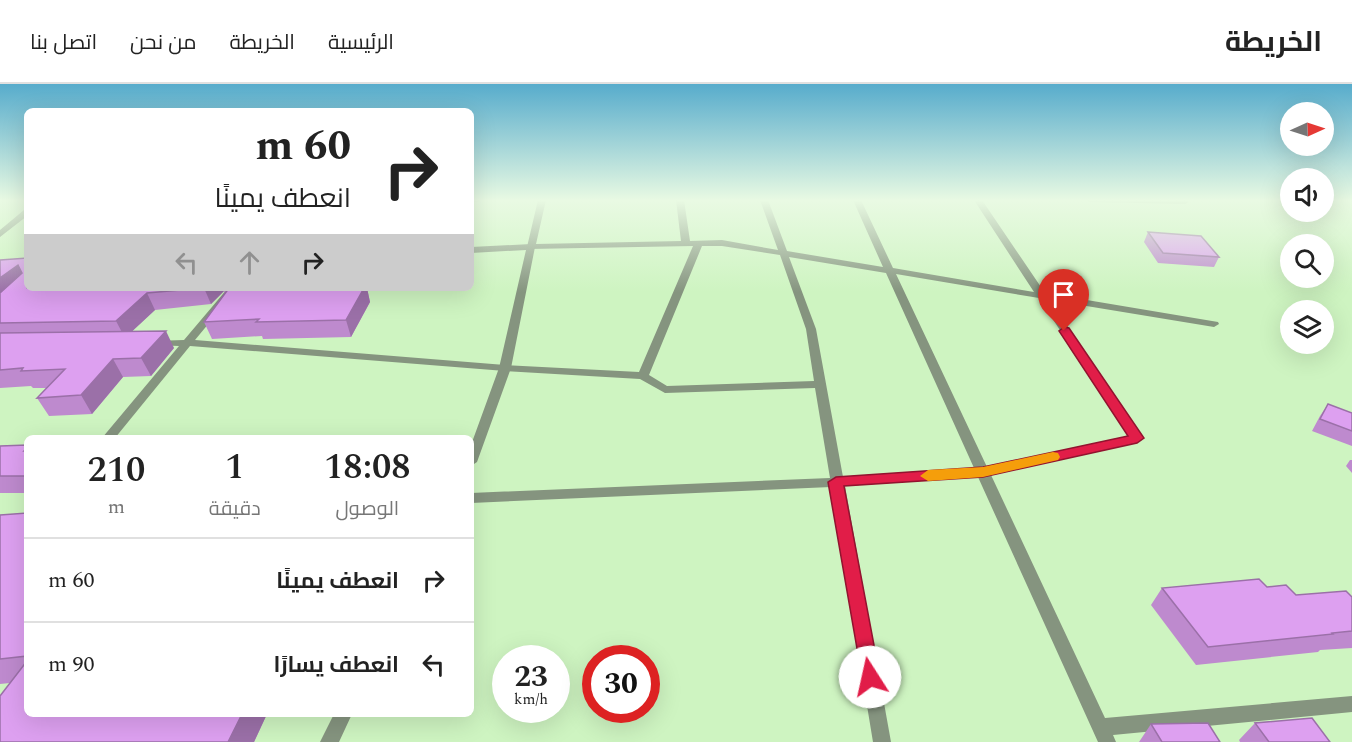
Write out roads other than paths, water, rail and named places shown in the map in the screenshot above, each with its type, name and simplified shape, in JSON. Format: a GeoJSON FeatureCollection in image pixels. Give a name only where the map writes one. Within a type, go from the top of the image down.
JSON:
{"type":"FeatureCollection","features":[{"type":"Feature","properties":{"kind":"street"},"geometry":{"type":"LineString","coordinates":[[474,454],[505,368],[535,231]]}},
{"type":"Feature","properties":{"kind":"street"},"geometry":{"type":"LineString","coordinates":[[684,231],[686,244]]}},
{"type":"Feature","properties":{"kind":"street"},"geometry":{"type":"LineString","coordinates":[[776,231],[811,329],[882,742]]}},
{"type":"Feature","properties":{"kind":"street"},"geometry":{"type":"LineString","coordinates":[[872,231],[1104,735],[1352,704]]}},
{"type":"Feature","properties":{"kind":"street"},"geometry":{"type":"LineString","coordinates":[[474,498],[836,482],[983,472],[1137,438],[998,231]]}},
{"type":"Feature","properties":{"kind":"street"},"geometry":{"type":"LineString","coordinates":[[643,375],[699,243]]}},
{"type":"Feature","properties":{"kind":"street"},"geometry":{"type":"LineString","coordinates":[[474,250],[722,243],[1214,324]]}},
{"type":"Feature","properties":{"kind":"street"},"geometry":{"type":"LineString","coordinates":[[111,435],[231,291]]}},
{"type":"Feature","properties":{"kind":"street"},"geometry":{"type":"LineString","coordinates":[[141,343],[188,343],[505,368],[643,375],[665,390],[820,384]]}},
{"type":"Feature","properties":{"kind":"street"},"geometry":{"type":"LineString","coordinates":[[328,742],[341,717]]}}]}
